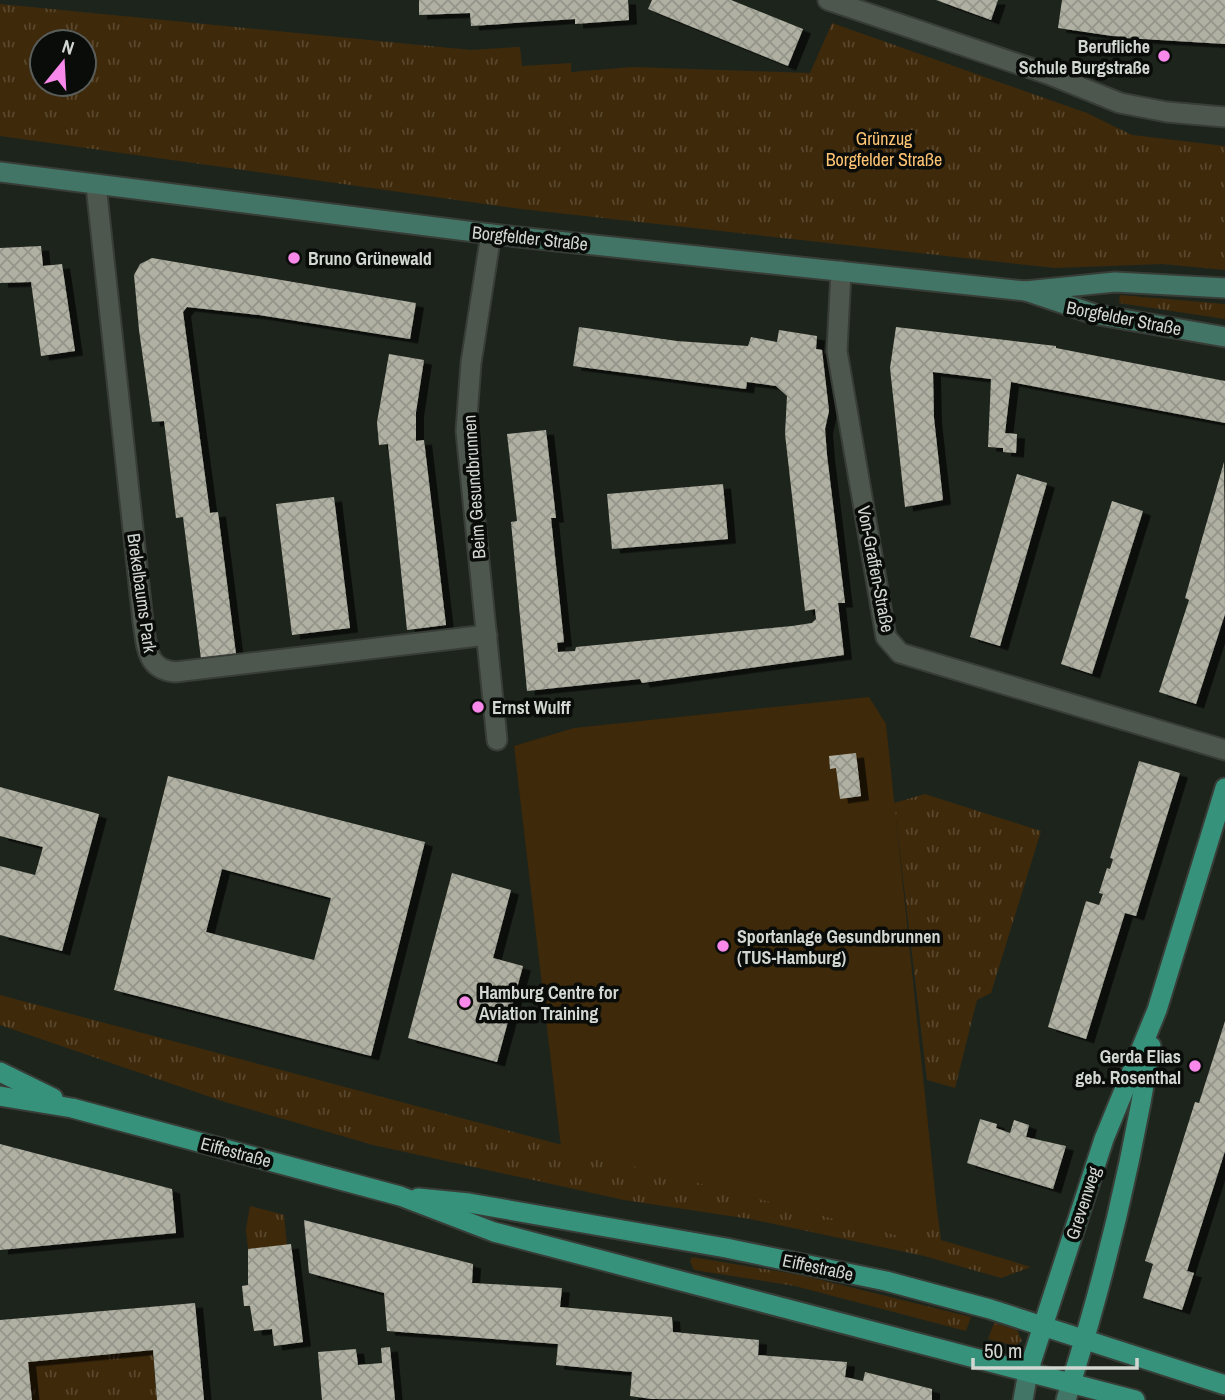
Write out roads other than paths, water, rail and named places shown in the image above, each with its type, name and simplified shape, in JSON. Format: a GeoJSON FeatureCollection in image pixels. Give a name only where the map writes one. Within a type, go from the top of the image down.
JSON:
{"type":"FeatureCollection","features":[{"type":"Feature","properties":{"kind":"main road","name":"Borgfelder Straße"},"geometry":{"type":"LineString","coordinates":[[0,173],[491,234],[1026,291],[1115,282],[1225,288]]}},
{"type":"Feature","properties":{"kind":"main road","name":"Borgfelder Straße"},"geometry":{"type":"LineString","coordinates":[[0,183],[36,178]]}},
{"type":"Feature","properties":{"kind":"main road","name":"Borgfelder Straße"},"geometry":{"type":"LineString","coordinates":[[1026,291],[1053,303],[1094,314],[1225,337]]}},
{"type":"Feature","properties":{"kind":"main road","name":"Grevenweg"},"geometry":{"type":"LineString","coordinates":[[1023,1400],[1028,1372],[1042,1326],[1104,1139],[1157,1010],[1225,788]]}},
{"type":"Feature","properties":{"kind":"main road","name":"Grevenweg"},"geometry":{"type":"LineString","coordinates":[[1068,1392],[1085,1339],[1133,1149],[1157,1010]]}},
{"type":"Feature","properties":{"kind":"main road","name":"Eiffestraße"},"geometry":{"type":"LineString","coordinates":[[0,1072],[72,1108]]}},
{"type":"Feature","properties":{"kind":"main road","name":"Eiffestraße"},"geometry":{"type":"LineString","coordinates":[[0,1096],[72,1108],[400,1196],[494,1232],[1028,1372],[1068,1392],[1135,1400]]}},
{"type":"Feature","properties":{"kind":"main road","name":"Eiffestraße"},"geometry":{"type":"LineString","coordinates":[[400,1196],[469,1203],[886,1281],[1085,1339],[1225,1385]]}},
{"type":"Feature","properties":{"kind":"street"},"geometry":{"type":"LineString","coordinates":[[831,1],[1048,74],[1120,103],[1167,112],[1225,117]]}},
{"type":"Feature","properties":{"kind":"street","name":"Brekelbaums Park"},"geometry":{"type":"LineString","coordinates":[[96,185],[142,608],[148,656],[152,663],[159,669],[175,673],[487,635]]}},
{"type":"Feature","properties":{"kind":"street","name":"Beim Gesundbrunnen"},"geometry":{"type":"LineString","coordinates":[[491,234],[471,363],[466,430],[497,740]]}},
{"type":"Feature","properties":{"kind":"street","name":"Von-Graffen-Straße"},"geometry":{"type":"LineString","coordinates":[[841,271],[837,351],[886,636],[900,653],[1225,750]]}},
{"type":"Feature","properties":{"kind":"place","name":"Berufliche Schule Burgstraße"},"geometry":{"type":"Point","coordinates":[1164,56]}},
{"type":"Feature","properties":{"kind":"place","name":"Bruno Grünewald"},"geometry":{"type":"Point","coordinates":[294,258]}},
{"type":"Feature","properties":{"kind":"place","name":"Ernst Wulff"},"geometry":{"type":"Point","coordinates":[478,707]}},
{"type":"Feature","properties":{"kind":"place","name":"Sportanlage Gesundbrunnen (TUS-Hamburg)"},"geometry":{"type":"Point","coordinates":[723,946]}},
{"type":"Feature","properties":{"kind":"place","name":"Hamburg Centre for Aviation Training"},"geometry":{"type":"Point","coordinates":[465,1002]}},
{"type":"Feature","properties":{"kind":"place","name":"Gerda Elias geb. Rosenthal"},"geometry":{"type":"Point","coordinates":[1195,1066]}},
{"type":"Feature","properties":{"kind":"park label","name":"Grünzug Borgfelder Straße"},"geometry":{"type":"Point","coordinates":[884,148]}}]}
